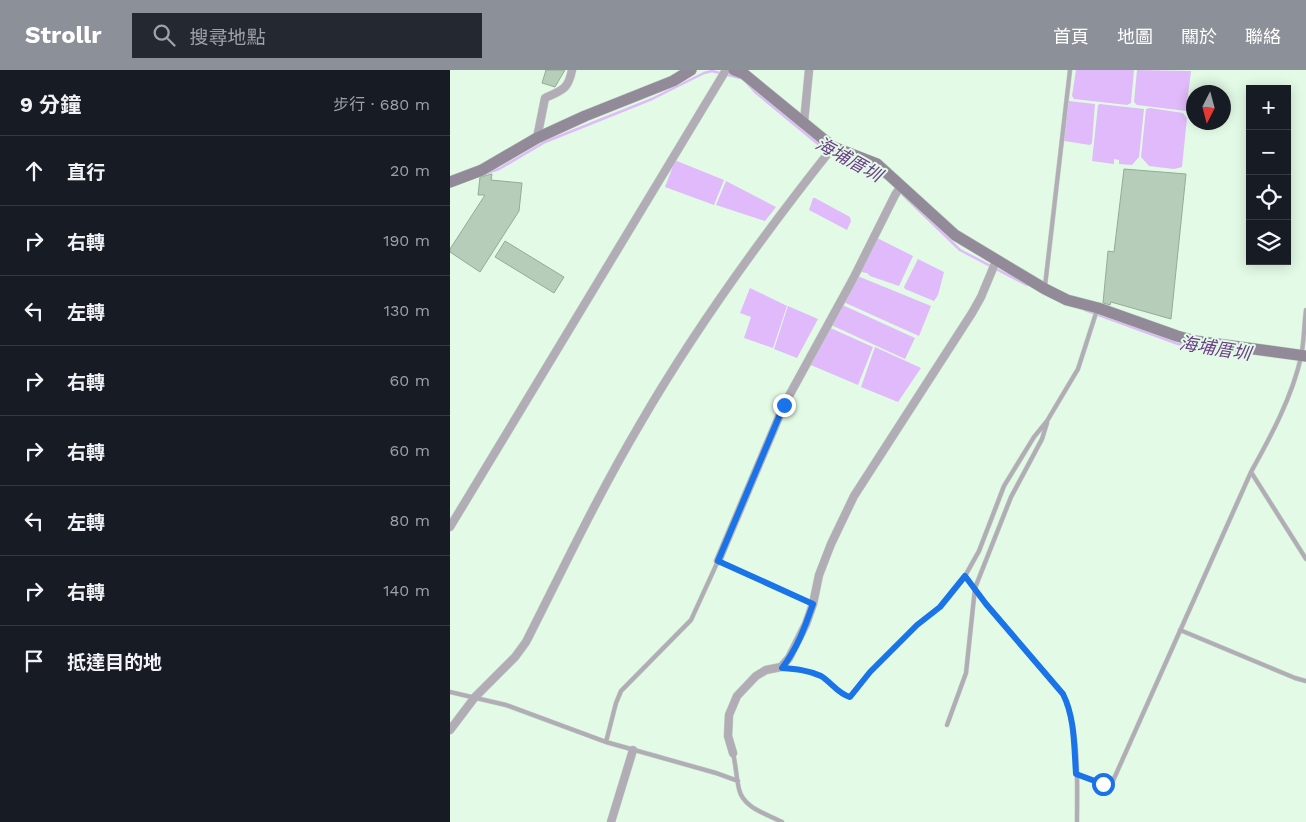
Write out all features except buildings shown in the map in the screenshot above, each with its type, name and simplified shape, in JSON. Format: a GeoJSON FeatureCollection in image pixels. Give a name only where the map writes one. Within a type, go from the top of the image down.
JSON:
{"type":"FeatureCollection","features":[{"type":"Feature","properties":{"kind":"street"},"geometry":{"type":"LineString","coordinates":[[536,138],[545,98],[564,89],[572,70]]}},
{"type":"Feature","properties":{"kind":"street"},"geometry":{"type":"LineString","coordinates":[[450,182],[482,170],[536,138],[673,81],[691,70]]}},
{"type":"Feature","properties":{"kind":"street"},"geometry":{"type":"LineString","coordinates":[[450,527],[726,70]]}},
{"type":"Feature","properties":{"kind":"street"},"geometry":{"type":"LineString","coordinates":[[734,70],[744,74],[804,122],[830,151],[876,164],[898,190],[955,235],[1045,289],[1067,300],[1098,308],[1195,341],[1304,356]]}},
{"type":"Feature","properties":{"kind":"street"},"geometry":{"type":"LineString","coordinates":[[804,122],[809,70]]}},
{"type":"Feature","properties":{"kind":"street"},"geometry":{"type":"LineString","coordinates":[[450,730],[475,698],[515,657],[526,642],[592,512],[640,424],[701,328],[753,253],[830,151]]}},
{"type":"Feature","properties":{"kind":"street"},"geometry":{"type":"LineString","coordinates":[[718,561],[784,405],[853,279],[898,190]]}},
{"type":"Feature","properties":{"kind":"street"},"geometry":{"type":"LineString","coordinates":[[733,753],[728,736],[729,715],[737,696],[756,676],[766,670],[782,668],[797,645],[813,604],[819,574],[854,496],[972,313],[996,261]]}},
{"type":"Feature","properties":{"kind":"street"},"geometry":{"type":"LineString","coordinates":[[611,822],[634,750]]}},
{"type":"Feature","properties":{"kind":"lane"},"geometry":{"type":"LineString","coordinates":[[1045,289],[1070,70]]}},
{"type":"Feature","properties":{"kind":"lane"},"geometry":{"type":"LineString","coordinates":[[782,668],[806,670],[822,677],[842,694],[850,697],[870,672],[917,625],[940,607],[965,576],[979,551],[1004,486],[1034,437],[1047,421],[1078,369],[1098,308]]}},
{"type":"Feature","properties":{"kind":"lane"},"geometry":{"type":"LineString","coordinates":[[1076,774],[1103,784],[1112,783],[1251,472],[1266,445],[1293,385],[1304,356],[1306,310]]}},
{"type":"Feature","properties":{"kind":"lane"},"geometry":{"type":"LineString","coordinates":[[947,725],[966,673],[975,588],[1010,497],[1042,439],[1047,421]]}},
{"type":"Feature","properties":{"kind":"lane"},"geometry":{"type":"LineString","coordinates":[[1251,472],[1306,559]]}},
{"type":"Feature","properties":{"kind":"lane"},"geometry":{"type":"LineString","coordinates":[[606,742],[621,691],[692,620],[718,561],[813,604]]}},
{"type":"Feature","properties":{"kind":"lane"},"geometry":{"type":"LineString","coordinates":[[965,576],[986,604],[1063,694],[1069,706],[1076,774],[1077,822]]}},
{"type":"Feature","properties":{"kind":"lane"},"geometry":{"type":"LineString","coordinates":[[1180,630],[1306,681]]}},
{"type":"Feature","properties":{"kind":"lane"},"geometry":{"type":"LineString","coordinates":[[450,692],[506,705],[606,742],[738,781]]}},
{"type":"Feature","properties":{"kind":"lane"},"geometry":{"type":"LineString","coordinates":[[733,753],[738,770],[739,791],[745,802],[782,822]]}},
{"type":"Feature","properties":{"kind":"shaded area"},"geometry":{"type":"Polygon","coordinates":[[[1076,70],[1134,70],[1131,103],[1127,105],[1074,99],[1072,96],[1076,70]]]}},
{"type":"Feature","properties":{"kind":"shaded area"},"geometry":{"type":"Polygon","coordinates":[[[1137,70],[1191,71],[1189,85],[1186,85],[1186,111],[1137,105],[1134,102],[1137,70]]]}},
{"type":"Feature","properties":{"kind":"shaded area"},"geometry":{"type":"Polygon","coordinates":[[[1069,101],[1095,104],[1092,143],[1090,145],[1064,141],[1069,101]]]}},
{"type":"Feature","properties":{"kind":"shaded area"},"geometry":{"type":"Polygon","coordinates":[[[1098,105],[1144,109],[1139,157],[1132,165],[1119,164],[1119,160],[1114,159],[1114,164],[1092,161],[1098,105]]]}},
{"type":"Feature","properties":{"kind":"shaded area"},"geometry":{"type":"Polygon","coordinates":[[[1146,109],[1183,113],[1186,117],[1182,167],[1174,169],[1149,166],[1141,157],[1146,109]]]}},
{"type":"Feature","properties":{"kind":"shaded area"},"geometry":{"type":"Polygon","coordinates":[[[675,161],[724,180],[714,205],[665,187],[675,161]]]}},
{"type":"Feature","properties":{"kind":"shaded area"},"geometry":{"type":"Polygon","coordinates":[[[726,181],[776,207],[765,221],[716,205],[726,181]]]}},
{"type":"Feature","properties":{"kind":"shaded area"},"geometry":{"type":"Polygon","coordinates":[[[813,198],[850,217],[851,221],[847,230],[809,210],[813,198]]]}},
{"type":"Feature","properties":{"kind":"shaded area"},"geometry":{"type":"Polygon","coordinates":[[[873,236],[913,256],[899,286],[870,276],[867,273],[855,271],[873,236]]]}},
{"type":"Feature","properties":{"kind":"shaded area"},"geometry":{"type":"Polygon","coordinates":[[[918,259],[944,272],[938,295],[934,301],[904,287],[918,259]]]}},
{"type":"Feature","properties":{"kind":"shaded area"},"geometry":{"type":"Polygon","coordinates":[[[852,275],[931,306],[919,336],[839,300],[852,275]]]}},
{"type":"Feature","properties":{"kind":"shaded area"},"geometry":{"type":"Polygon","coordinates":[[[750,288],[787,306],[773,348],[744,338],[751,317],[740,313],[750,288]]]}},
{"type":"Feature","properties":{"kind":"shaded area"},"geometry":{"type":"Polygon","coordinates":[[[838,303],[915,338],[905,359],[829,324],[838,303]]]}},
{"type":"Feature","properties":{"kind":"shaded area"},"geometry":{"type":"Polygon","coordinates":[[[788,306],[818,319],[797,358],[774,349],[788,306]]]}},
{"type":"Feature","properties":{"kind":"shaded area"},"geometry":{"type":"Polygon","coordinates":[[[826,326],[873,347],[858,385],[806,363],[826,326]]]}},
{"type":"Feature","properties":{"kind":"shaded area"},"geometry":{"type":"Polygon","coordinates":[[[875,347],[921,368],[898,402],[861,387],[875,347]]]}},
{"type":"Feature","properties":{"kind":"waterway","name":"海埔厝圳"},"geometry":{"type":"LineString","coordinates":[[487,173],[499,169],[545,142],[652,99],[704,73],[712,71],[740,78]]}},
{"type":"Feature","properties":{"kind":"waterway","name":"海埔厝圳"},"geometry":{"type":"LineString","coordinates":[[746,82],[755,92],[818,144],[827,149]]}},
{"type":"Feature","properties":{"kind":"waterway","name":"海埔厝圳"},"geometry":{"type":"LineString","coordinates":[[836,154],[885,178]]}},
{"type":"Feature","properties":{"kind":"waterway","name":"海埔厝圳"},"geometry":{"type":"LineString","coordinates":[[903,195],[960,250],[1027,285]]}},
{"type":"Feature","properties":{"kind":"waterway","name":"海埔厝圳"},"geometry":{"type":"LineString","coordinates":[[1085,310],[1178,344],[1193,346]]}},
{"type":"Feature","properties":{"kind":"route"},"geometry":{"type":"LineString","coordinates":[[784,405],[718,561],[813,604],[797,645],[782,668],[806,670],[822,677],[842,694],[850,697],[870,672],[917,625],[940,607],[965,576],[986,604],[1063,694],[1069,706],[1076,774],[1103,784]]}}]}
